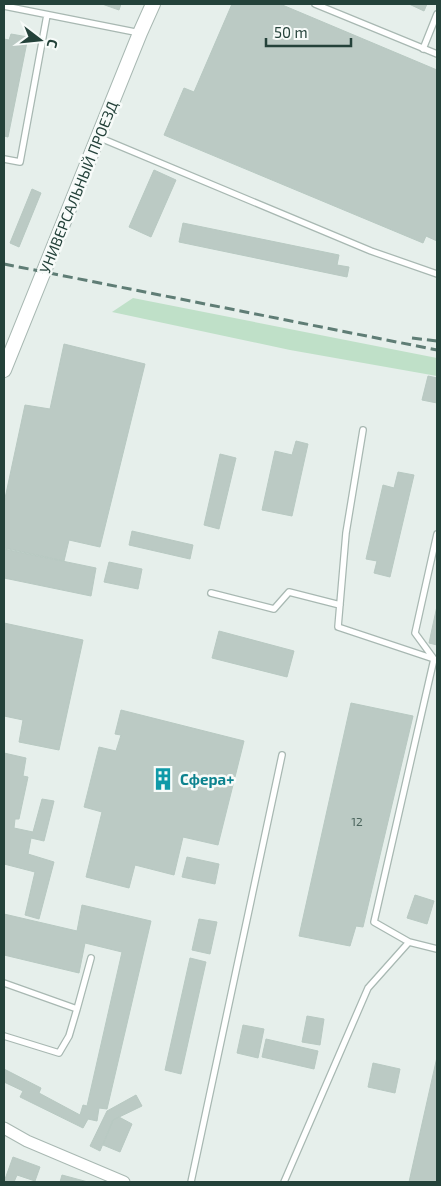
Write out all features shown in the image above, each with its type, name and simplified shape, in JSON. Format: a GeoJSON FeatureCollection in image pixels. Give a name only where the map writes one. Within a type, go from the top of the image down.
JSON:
{"type":"FeatureCollection","features":[{"type":"Feature","properties":{"kind":"street","name":"УНИВЕРСАЛЬНЫЙ ПРОЕЗД"},"geometry":{"type":"LineString","coordinates":[[4,370],[8,353],[153,4]]}},
{"type":"Feature","properties":{"kind":"street"},"geometry":{"type":"LineString","coordinates":[[4,1128],[27,1141],[124,1182]]}},
{"type":"Feature","properties":{"kind":"lane"},"geometry":{"type":"LineString","coordinates":[[315,4],[437,54]]}},
{"type":"Feature","properties":{"kind":"lane"},"geometry":{"type":"LineString","coordinates":[[4,6],[140,33]]}},
{"type":"Feature","properties":{"kind":"lane"},"geometry":{"type":"LineString","coordinates":[[423,49],[437,14]]}},
{"type":"Feature","properties":{"kind":"lane"},"geometry":{"type":"LineString","coordinates":[[4,159],[20,162],[47,15]]}},
{"type":"Feature","properties":{"kind":"lane"},"geometry":{"type":"LineString","coordinates":[[98,138],[371,250],[437,274]]}},
{"type":"Feature","properties":{"kind":"lane"},"geometry":{"type":"LineString","coordinates":[[362,430],[346,533],[338,627],[434,659]]}},
{"type":"Feature","properties":{"kind":"lane"},"geometry":{"type":"LineString","coordinates":[[437,534],[415,633],[434,659],[374,922],[409,942],[437,949]]}},
{"type":"Feature","properties":{"kind":"lane"},"geometry":{"type":"LineString","coordinates":[[211,593],[274,609],[289,592],[340,605]]}},
{"type":"Feature","properties":{"kind":"lane"},"geometry":{"type":"LineString","coordinates":[[191,1182],[282,755]]}},
{"type":"Feature","properties":{"kind":"lane"},"geometry":{"type":"LineString","coordinates":[[284,1182],[368,988],[409,942]]}},
{"type":"Feature","properties":{"kind":"lane"},"geometry":{"type":"LineString","coordinates":[[4,1036],[59,1052],[68,1036],[91,958]]}},
{"type":"Feature","properties":{"kind":"lane"},"geometry":{"type":"LineString","coordinates":[[4,983],[77,1009]]}},
{"type":"Feature","properties":{"kind":"green space"},"geometry":{"type":"Polygon","coordinates":[[[133,298],[437,358],[437,376],[290,350],[112,312],[133,298]]]}},
{"type":"Feature","properties":{"kind":"building"},"geometry":{"type":"Polygon","coordinates":[[[102,4],[121,4],[119,10],[102,4]]]}},
{"type":"Feature","properties":{"kind":"building"},"geometry":{"type":"Polygon","coordinates":[[[232,4],[280,4],[437,70],[437,241],[426,236],[423,243],[164,135],[184,88],[194,92],[232,4]]]}},
{"type":"Feature","properties":{"kind":"building"},"geometry":{"type":"Polygon","coordinates":[[[409,4],[427,4],[424,11],[409,4]]]}},
{"type":"Feature","properties":{"kind":"building"},"geometry":{"type":"Polygon","coordinates":[[[11,34],[28,37],[8,137],[4,136],[4,39],[9,40],[11,34]]]}},
{"type":"Feature","properties":{"kind":"building"},"geometry":{"type":"Polygon","coordinates":[[[154,170],[176,180],[151,237],[129,227],[154,170]]]}},
{"type":"Feature","properties":{"kind":"building"},"geometry":{"type":"Polygon","coordinates":[[[32,189],[41,193],[19,247],[10,243],[32,189]]]}},
{"type":"Feature","properties":{"kind":"building"},"geometry":{"type":"Polygon","coordinates":[[[183,223],[339,255],[337,265],[349,267],[347,277],[179,242],[183,223]]]}},
{"type":"Feature","properties":{"kind":"building"},"geometry":{"type":"Polygon","coordinates":[[[64,344],[145,364],[100,547],[69,540],[64,561],[4,548],[4,503],[25,405],[50,409],[64,344]]]}},
{"type":"Feature","properties":{"kind":"building"},"geometry":{"type":"Polygon","coordinates":[[[428,376],[437,378],[437,403],[422,400],[428,376]]]}},
{"type":"Feature","properties":{"kind":"building"},"geometry":{"type":"Polygon","coordinates":[[[296,441],[308,444],[292,516],[262,510],[275,451],[292,455],[296,441]]]}},
{"type":"Feature","properties":{"kind":"building"},"geometry":{"type":"Polygon","coordinates":[[[220,454],[236,458],[219,529],[204,525],[220,454]]]}},
{"type":"Feature","properties":{"kind":"building"},"geometry":{"type":"Polygon","coordinates":[[[398,472],[414,475],[390,577],[374,573],[377,561],[366,559],[383,485],[394,488],[398,472]]]}},
{"type":"Feature","properties":{"kind":"building"},"geometry":{"type":"Polygon","coordinates":[[[132,531],[193,545],[190,559],[129,545],[132,531]]]}},
{"type":"Feature","properties":{"kind":"building"},"geometry":{"type":"Polygon","coordinates":[[[4,549],[96,568],[91,596],[4,578],[4,549]]]}},
{"type":"Feature","properties":{"kind":"building"},"geometry":{"type":"Polygon","coordinates":[[[109,562],[142,569],[138,589],[104,582],[109,562]]]}},
{"type":"Feature","properties":{"kind":"building"},"geometry":{"type":"Polygon","coordinates":[[[437,606],[437,645],[429,643],[437,606]]]}},
{"type":"Feature","properties":{"kind":"building"},"geometry":{"type":"Polygon","coordinates":[[[4,623],[83,640],[59,750],[19,742],[23,720],[4,716],[4,623]]]}},
{"type":"Feature","properties":{"kind":"building"},"geometry":{"type":"Polygon","coordinates":[[[219,631],[294,651],[287,677],[212,658],[219,631]]]}},
{"type":"Feature","properties":{"kind":"building"},"geometry":{"type":"Polygon","coordinates":[[[351,703],[413,716],[363,927],[356,926],[350,946],[299,936],[351,703]]]}},
{"type":"Feature","properties":{"kind":"building","name":"Сфера+"},"geometry":{"type":"Polygon","coordinates":[[[121,710],[244,741],[218,845],[183,837],[174,875],[135,865],[129,888],[86,877],[102,812],[84,807],[99,747],[116,751],[121,735],[115,734],[121,710]]]}},
{"type":"Feature","properties":{"kind":"building"},"geometry":{"type":"Polygon","coordinates":[[[4,753],[26,758],[23,776],[28,777],[19,819],[15,819],[14,828],[33,832],[42,799],[54,801],[44,841],[31,838],[28,854],[54,862],[39,919],[25,915],[35,872],[4,864],[4,753]]]}},
{"type":"Feature","properties":{"kind":"building"},"geometry":{"type":"Polygon","coordinates":[[[187,857],[219,864],[215,884],[182,877],[187,857]]]}},
{"type":"Feature","properties":{"kind":"building"},"geometry":{"type":"Polygon","coordinates":[[[415,895],[434,901],[427,924],[407,918],[415,895]]]}},
{"type":"Feature","properties":{"kind":"building"},"geometry":{"type":"Polygon","coordinates":[[[82,905],[151,921],[107,1109],[99,1108],[97,1121],[88,1119],[83,1128],[20,1097],[23,1091],[4,1082],[4,1069],[41,1088],[39,1093],[80,1115],[83,1105],[87,1106],[122,952],[85,943],[79,973],[4,955],[4,914],[77,931],[82,905]]]}},
{"type":"Feature","properties":{"kind":"building"},"geometry":{"type":"Polygon","coordinates":[[[199,919],[217,922],[210,954],[192,950],[199,919]]]}},
{"type":"Feature","properties":{"kind":"building"},"geometry":{"type":"Polygon","coordinates":[[[190,958],[206,962],[181,1074],[165,1070],[190,958]]]}},
{"type":"Feature","properties":{"kind":"building"},"geometry":{"type":"Polygon","coordinates":[[[307,1016],[324,1019],[320,1045],[302,1042],[307,1016]]]}},
{"type":"Feature","properties":{"kind":"building"},"geometry":{"type":"Polygon","coordinates":[[[243,1025],[264,1029],[258,1058],[237,1053],[243,1025]]]}},
{"type":"Feature","properties":{"kind":"building"},"geometry":{"type":"Polygon","coordinates":[[[266,1039],[318,1051],[314,1069],[262,1057],[266,1039]]]}},
{"type":"Feature","properties":{"kind":"building"},"geometry":{"type":"Polygon","coordinates":[[[437,1057],[437,1182],[409,1182],[437,1057]]]}},
{"type":"Feature","properties":{"kind":"building"},"geometry":{"type":"Polygon","coordinates":[[[373,1063],[400,1069],[395,1093],[368,1087],[373,1063]]]}},
{"type":"Feature","properties":{"kind":"building"},"geometry":{"type":"Polygon","coordinates":[[[136,1095],[142,1106],[113,1120],[100,1151],[90,1146],[107,1111],[136,1095]]]}},
{"type":"Feature","properties":{"kind":"building"},"geometry":{"type":"Polygon","coordinates":[[[119,1117],[132,1124],[120,1152],[103,1145],[113,1120],[119,1117]]]}},
{"type":"Feature","properties":{"kind":"building"},"geometry":{"type":"Polygon","coordinates":[[[13,1157],[40,1167],[35,1181],[17,1175],[14,1182],[4,1182],[13,1157]]]}},
{"type":"Feature","properties":{"kind":"building"},"geometry":{"type":"Polygon","coordinates":[[[62,1175],[88,1182],[60,1182],[62,1175]]]}},
{"type":"Feature","properties":{"kind":"railway"},"geometry":{"type":"LineString","coordinates":[[4,264],[437,350]]}},
{"type":"Feature","properties":{"kind":"railway"},"geometry":{"type":"LineString","coordinates":[[412,338],[437,341]]}},
{"type":"Feature","properties":{"kind":"place","name":"Сфера+"},"geometry":{"type":"Point","coordinates":[163,779]}}]}
